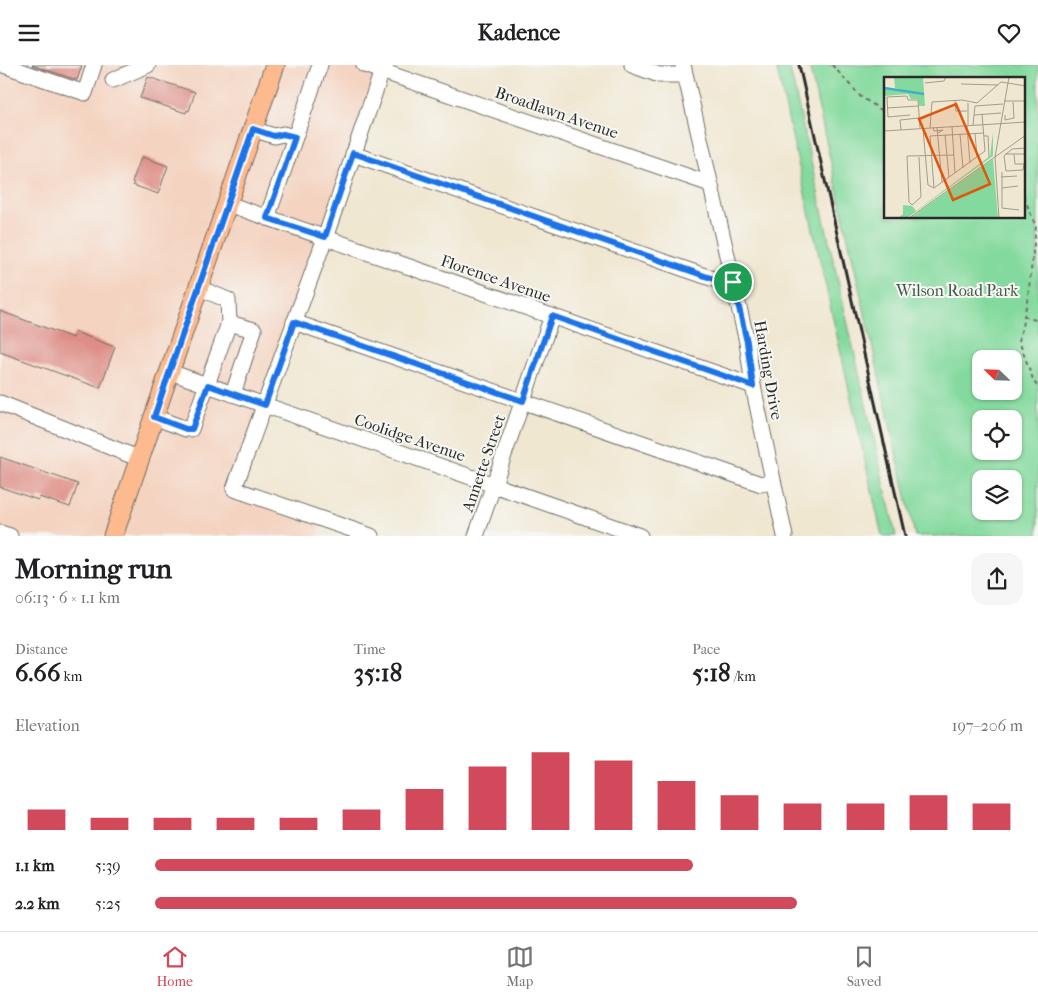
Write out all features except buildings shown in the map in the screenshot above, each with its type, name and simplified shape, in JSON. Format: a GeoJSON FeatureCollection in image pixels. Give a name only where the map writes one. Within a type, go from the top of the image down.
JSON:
{"type":"FeatureCollection","features":[{"type":"Feature","properties":{"kind":"main road"},"geometry":{"type":"LineString","coordinates":[[115,536],[274,65]]}},
{"type":"Feature","properties":{"kind":"street"},"geometry":{"type":"LineString","coordinates":[[3,65],[84,93],[94,65]]}},
{"type":"Feature","properties":{"kind":"street"},"geometry":{"type":"LineString","coordinates":[[113,80],[148,65]]}},
{"type":"Feature","properties":{"kind":"street"},"geometry":{"type":"LineString","coordinates":[[267,218],[289,136],[320,65]]}},
{"type":"Feature","properties":{"kind":"street","name":"Broadlawn Avenue"},"geometry":{"type":"LineString","coordinates":[[366,65],[383,68],[710,183]]}},
{"type":"Feature","properties":{"kind":"street"},"geometry":{"type":"LineString","coordinates":[[632,65],[659,75],[684,70]]}},
{"type":"Feature","properties":{"kind":"street"},"geometry":{"type":"LineString","coordinates":[[371,536],[234,489],[325,237],[383,68]]}},
{"type":"Feature","properties":{"kind":"street","name":"Harding Drive"},"geometry":{"type":"LineString","coordinates":[[684,70],[747,342],[753,386],[785,536]]}},
{"type":"Feature","properties":{"kind":"street"},"geometry":{"type":"LineString","coordinates":[[255,124],[274,136],[289,136]]}},
{"type":"Feature","properties":{"kind":"street"},"geometry":{"type":"LineString","coordinates":[[353,153],[725,283],[733,282]]}},
{"type":"Feature","properties":{"kind":"street","name":"Florence Avenue"},"geometry":{"type":"LineString","coordinates":[[228,204],[753,386]]}},
{"type":"Feature","properties":{"kind":"street"},"geometry":{"type":"LineString","coordinates":[[154,417],[186,429],[192,429],[230,323],[228,300],[199,289]]}},
{"type":"Feature","properties":{"kind":"street","name":"Annette Street"},"geometry":{"type":"LineString","coordinates":[[476,536],[552,316]]}},
{"type":"Feature","properties":{"kind":"street"},"geometry":{"type":"LineString","coordinates":[[294,322],[761,484],[772,482]]}},
{"type":"Feature","properties":{"kind":"street"},"geometry":{"type":"LineString","coordinates":[[230,323],[254,330],[233,394]]}},
{"type":"Feature","properties":{"kind":"street","name":"Coolidge Avenue"},"geometry":{"type":"LineString","coordinates":[[170,372],[640,536]]}},
{"type":"Feature","properties":{"kind":"street"},"geometry":{"type":"LineString","coordinates":[[0,403],[140,459]]}},
{"type":"Feature","properties":{"kind":"street"},"geometry":{"type":"LineString","coordinates":[[0,533],[10,536]]}},
{"type":"Feature","properties":{"kind":"path"},"geometry":{"type":"LineString","coordinates":[[832,65],[862,97],[884,112]]}},
{"type":"Feature","properties":{"kind":"path"},"geometry":{"type":"LineString","coordinates":[[1026,202],[1036,227],[1028,297],[1019,341],[1034,382],[1038,387]]}},
{"type":"Feature","properties":{"kind":"path"},"geometry":{"type":"LineString","coordinates":[[1024,316],[1038,321]]}},
{"type":"Feature","properties":{"kind":"shaded area"},"geometry":{"type":"Polygon","coordinates":[[[0,65],[384,65],[236,488],[323,519],[317,536],[0,536],[0,65]]]}},
{"type":"Feature","properties":{"kind":"green space"},"geometry":{"type":"Polygon","coordinates":[[[776,65],[789,65],[896,536],[882,536],[776,65]]]}},
{"type":"Feature","properties":{"kind":"green space","name":"Wilson Road Park"},"geometry":{"type":"Polygon","coordinates":[[[809,65],[1038,65],[1038,536],[915,536],[809,65]]]}},
{"type":"Feature","properties":{"kind":"railway"},"geometry":{"type":"LineString","coordinates":[[799,65],[905,536]]}},
{"type":"Feature","properties":{"kind":"route"},"geometry":{"type":"LineString","coordinates":[[253,129],[274,136],[283,134],[295,137],[267,218],[325,237],[353,153],[725,283],[733,282],[747,342],[753,386],[552,316],[523,401],[294,322],[265,405],[208,385],[192,429],[186,429],[154,417],[253,129]]}}]}
